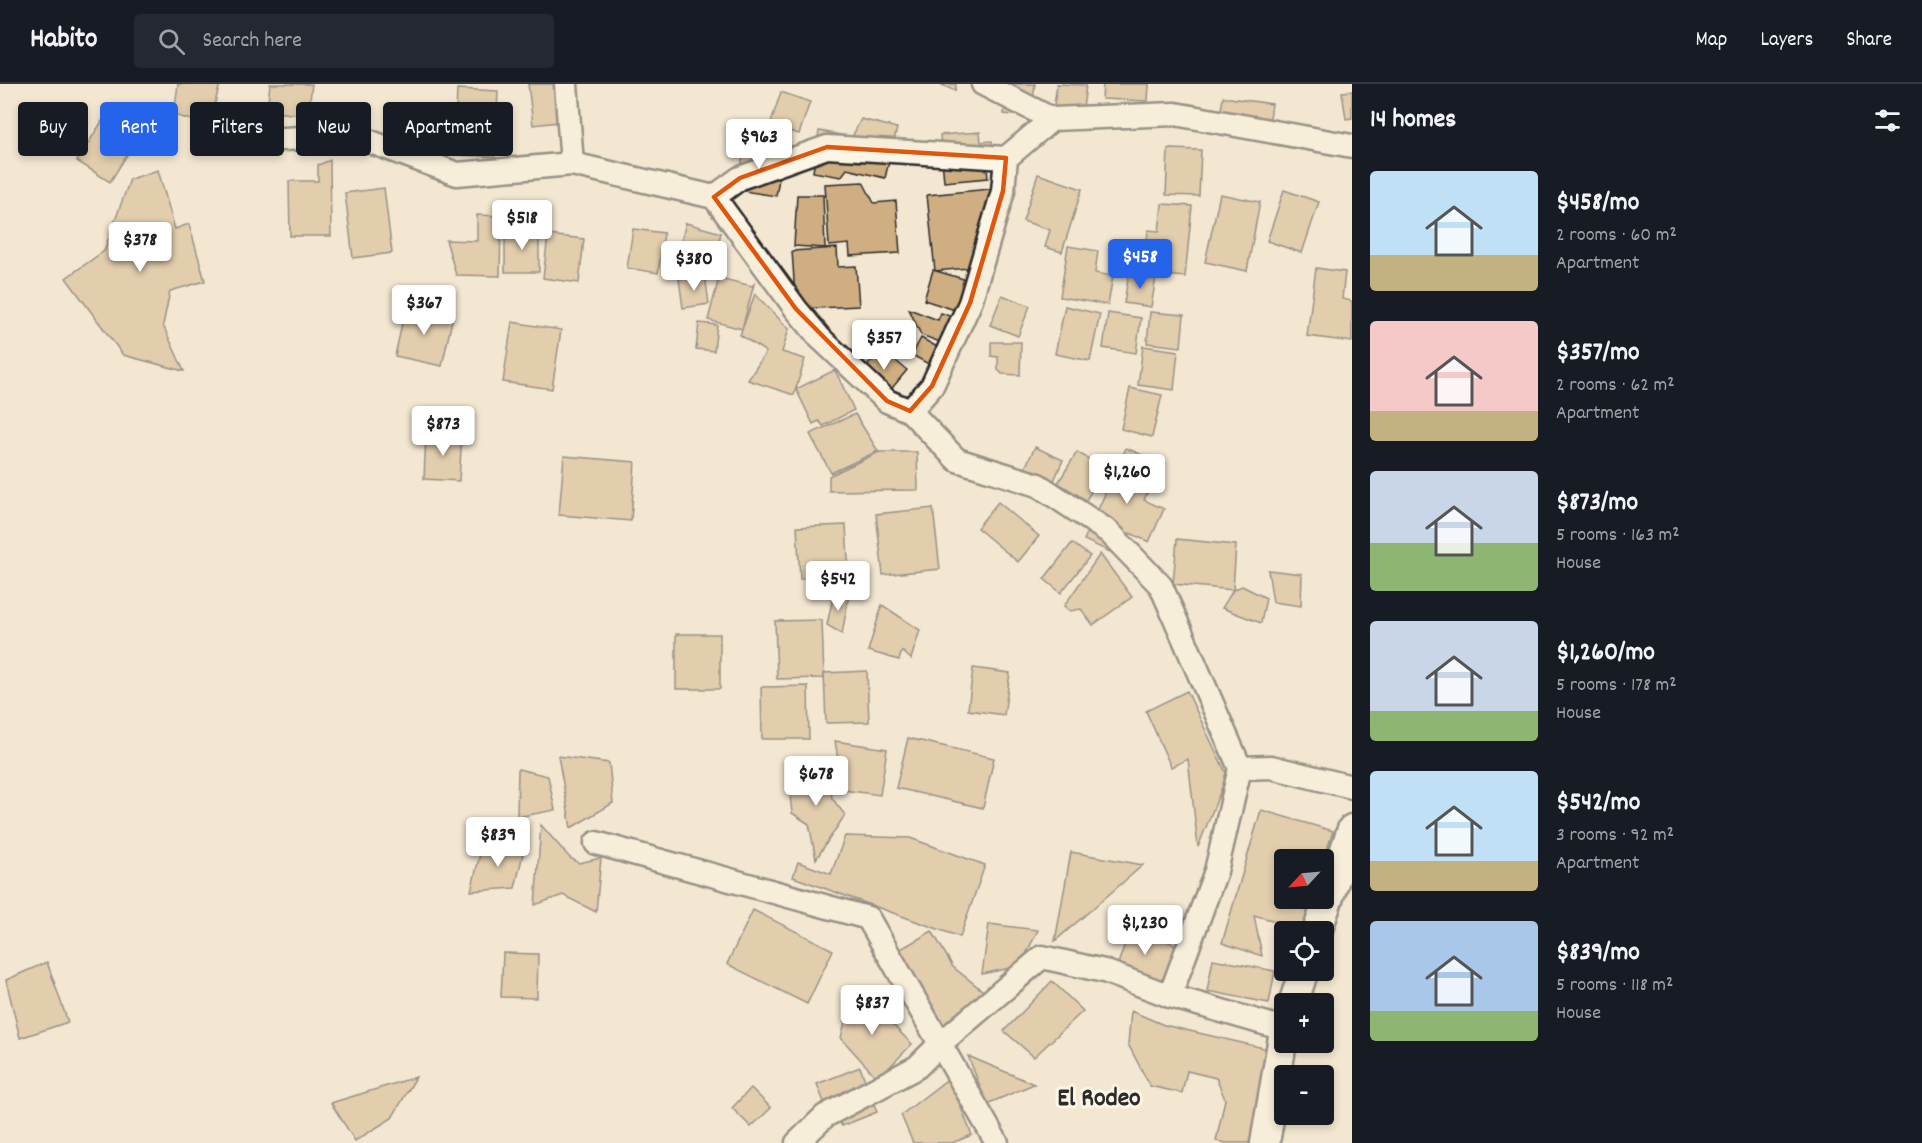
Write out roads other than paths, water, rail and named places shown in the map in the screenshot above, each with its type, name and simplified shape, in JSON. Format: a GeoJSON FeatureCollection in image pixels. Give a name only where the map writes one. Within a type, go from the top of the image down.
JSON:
{"type":"FeatureCollection","features":[{"type":"Feature","properties":{"kind":"street"},"geometry":{"type":"LineString","coordinates":[[566,84],[572,164]]}},
{"type":"Feature","properties":{"kind":"street"},"geometry":{"type":"LineString","coordinates":[[983,84],[1052,119],[1176,114],[1352,146]]}},
{"type":"Feature","properties":{"kind":"street"},"geometry":{"type":"LineString","coordinates":[[714,197],[740,178],[827,147],[1006,158],[1052,119]]}},
{"type":"Feature","properties":{"kind":"street"},"geometry":{"type":"LineString","coordinates":[[284,139],[352,135],[457,174],[572,164],[714,197],[820,338],[887,400],[910,411],[957,460],[1038,485],[1109,532],[1161,586],[1240,768],[1216,871],[1170,996]]}},
{"type":"Feature","properties":{"kind":"street"},"geometry":{"type":"LineString","coordinates":[[910,411],[932,386],[970,303],[1003,191],[1006,158]]}},
{"type":"Feature","properties":{"kind":"street"},"geometry":{"type":"LineString","coordinates":[[1240,768],[1271,767],[1352,787]]}},
{"type":"Feature","properties":{"kind":"street"},"geometry":{"type":"LineString","coordinates":[[1321,921],[1352,829]]}},
{"type":"Feature","properties":{"kind":"street"},"geometry":{"type":"LineString","coordinates":[[596,843],[868,918],[997,1143]]}},
{"type":"Feature","properties":{"kind":"street"},"geometry":{"type":"LineString","coordinates":[[797,1143],[825,1116],[917,1067],[940,1044],[1042,957],[1104,971],[1170,996],[1274,1027]]}},
{"type":"Feature","properties":{"kind":"street"},"geometry":{"type":"LineString","coordinates":[[1265,1143],[1280,1053]]}},
{"type":"Feature","properties":{"kind":"district","name":"El Rodeo"},"geometry":{"type":"Point","coordinates":[1099,1099]}}]}
